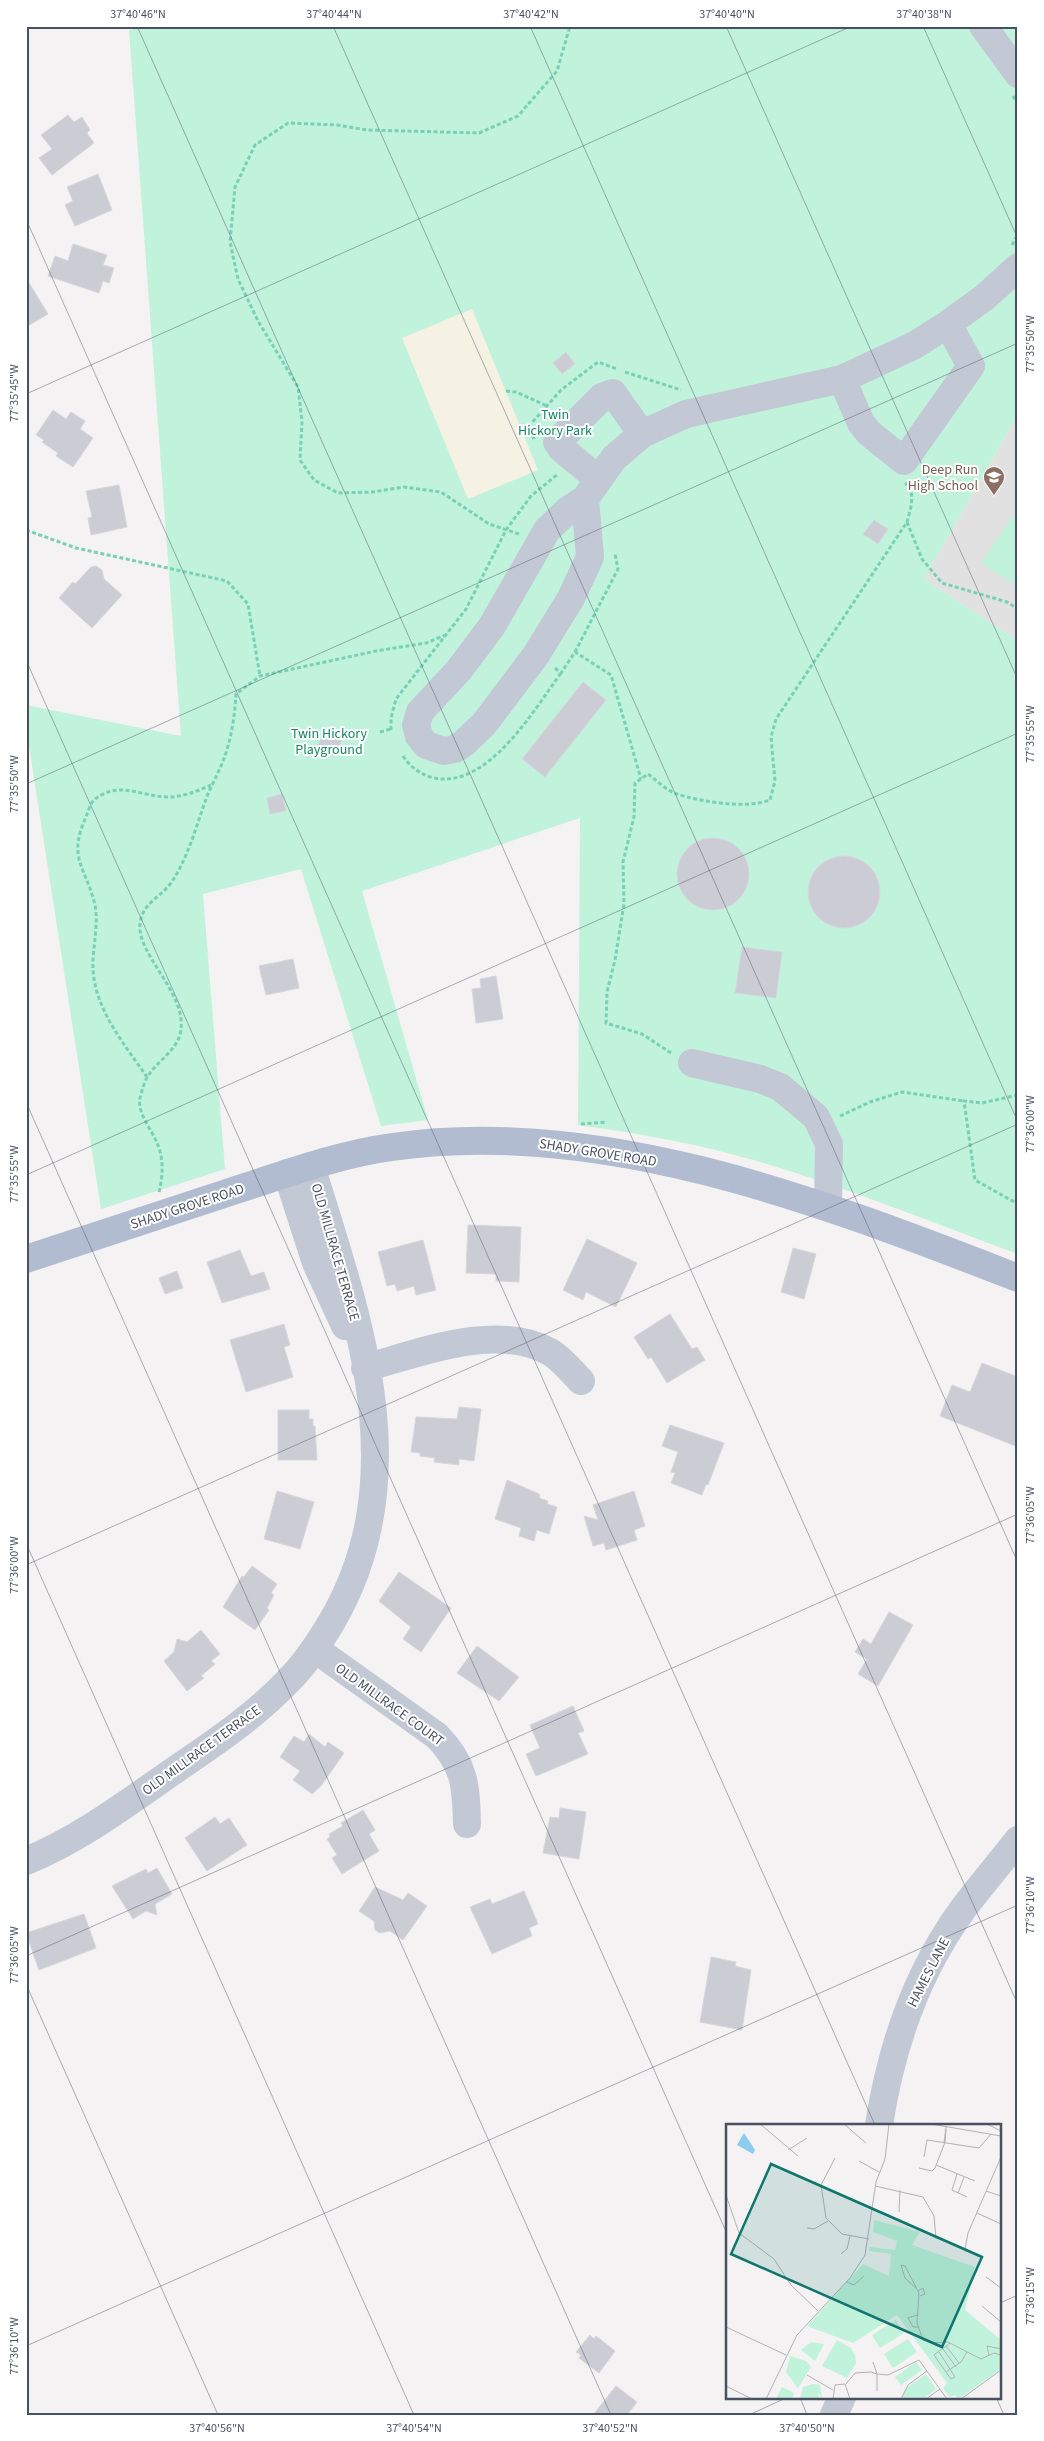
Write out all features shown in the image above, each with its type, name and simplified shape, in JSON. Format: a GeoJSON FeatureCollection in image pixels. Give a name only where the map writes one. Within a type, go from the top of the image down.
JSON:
{"type":"FeatureCollection","features":[{"type":"Feature","properties":{"kind":"main road","name":"SHADY GROVE ROAD"},"geometry":{"type":"LineString","coordinates":[[26,1259],[299,1169],[390,1147],[445,1141],[536,1141],[600,1149],[766,1187],[828,1207],[1018,1278]]}},
{"type":"Feature","properties":{"kind":"street"},"geometry":{"type":"LineString","coordinates":[[983,26],[1018,74]]}},
{"type":"Feature","properties":{"kind":"street"},"geometry":{"type":"LineString","coordinates":[[642,434],[613,393],[602,396],[557,442],[591,489],[590,557],[571,598],[536,656],[484,724],[455,749],[434,750],[426,745],[419,736],[416,725],[420,712],[458,670],[492,626],[547,530],[591,489],[614,458],[642,434],[686,414],[842,379],[915,345],[985,298],[1014,257]]}},
{"type":"Feature","properties":{"kind":"street"},"geometry":{"type":"LineString","coordinates":[[842,379],[861,423],[870,433],[904,461],[970,366],[948,324]]}},
{"type":"Feature","properties":{"kind":"street"},"geometry":{"type":"LineString","coordinates":[[692,1063],[760,1079],[780,1087],[816,1116],[829,1144],[828,1207]]}},
{"type":"Feature","properties":{"kind":"street","name":"OLD MILLRACE TERRACE"},"geometry":{"type":"LineString","coordinates":[[26,1861],[77,1837],[230,1732],[291,1678],[314,1649],[341,1607],[359,1566],[374,1501],[377,1460],[375,1419],[348,1284],[299,1169]]}},
{"type":"Feature","properties":{"kind":"street"},"geometry":{"type":"LineString","coordinates":[[365,1368],[471,1340],[500,1340],[526,1344],[551,1352],[581,1381]]}},
{"type":"Feature","properties":{"kind":"street","name":"OLD MILLRACE COURT"},"geometry":{"type":"LineString","coordinates":[[314,1649],[437,1736],[451,1750],[461,1769],[466,1796],[467,1824]]}},
{"type":"Feature","properties":{"kind":"street","name":"HAMES LANE"},"geometry":{"type":"LineString","coordinates":[[879,2124],[894,2049],[918,1985],[937,1949],[962,1910],[1018,1840]]}},
{"type":"Feature","properties":{"kind":"street"},"geometry":{"type":"LineString","coordinates":[[834,2415],[842,2398]]}},
{"type":"Feature","properties":{"kind":"path"},"geometry":{"type":"LineString","coordinates":[[540,541],[489,524],[441,492],[404,487],[373,492],[338,493],[314,480],[300,460],[302,422],[298,387],[258,321],[238,279],[230,242],[235,187],[255,145],[288,123],[337,125],[367,130],[479,133],[518,116],[558,71],[570,26]]}},
{"type":"Feature","properties":{"kind":"path"},"geometry":{"type":"LineString","coordinates":[[1014,257],[1018,234]]}},
{"type":"Feature","properties":{"kind":"path"},"geometry":{"type":"LineString","coordinates":[[538,445],[530,434],[529,426],[561,390],[598,362],[646,381],[683,391]]}},
{"type":"Feature","properties":{"kind":"path"},"geometry":{"type":"LineString","coordinates":[[506,391],[516,392],[547,406]]}},
{"type":"Feature","properties":{"kind":"path"},"geometry":{"type":"LineString","coordinates":[[393,738],[390,718],[396,698],[466,609],[506,530],[531,496],[564,469]]}},
{"type":"Feature","properties":{"kind":"path"},"geometry":{"type":"LineString","coordinates":[[692,1063],[666,1050],[642,1034],[606,1023],[607,992],[616,960],[624,904],[623,862],[634,817],[635,783],[648,774],[676,794],[732,804],[758,805],[770,800],[775,781],[771,737],[776,719],[907,522],[912,498],[910,487]]}},
{"type":"Feature","properties":{"kind":"path"},"geometry":{"type":"LineString","coordinates":[[907,522],[922,559],[942,583],[1007,602],[1018,609]]}},
{"type":"Feature","properties":{"kind":"path"},"geometry":{"type":"LineString","coordinates":[[26,530],[76,548],[227,581],[248,604],[260,676]]}},
{"type":"Feature","properties":{"kind":"path"},"geometry":{"type":"LineString","coordinates":[[159,1193],[162,1162],[158,1144],[145,1121],[140,1100],[147,1077],[175,1048],[180,1037],[182,1021],[178,1002],[149,954],[140,926],[144,908],[170,884],[184,860],[211,785],[224,759],[235,710],[236,694],[260,676],[376,651],[426,643],[448,634]]}},
{"type":"Feature","properties":{"kind":"path"},"geometry":{"type":"LineString","coordinates":[[401,753],[414,769],[428,776],[446,779],[468,775],[491,760],[506,745],[575,652],[611,675],[641,779]]}},
{"type":"Feature","properties":{"kind":"path"},"geometry":{"type":"LineString","coordinates":[[550,665],[561,673]]}},
{"type":"Feature","properties":{"kind":"path"},"geometry":{"type":"LineString","coordinates":[[380,732],[391,729]]}},
{"type":"Feature","properties":{"kind":"path"},"geometry":{"type":"LineString","coordinates":[[147,1077],[108,1020],[99,996],[93,971],[96,919],[94,902],[80,868],[78,851],[79,832],[92,802],[105,793],[125,789],[152,796],[172,797],[192,793],[211,785]]}},
{"type":"Feature","properties":{"kind":"path"},"geometry":{"type":"LineString","coordinates":[[821,1125],[870,1102],[902,1092],[982,1103],[1018,1095]]}},
{"type":"Feature","properties":{"kind":"path"},"geometry":{"type":"LineString","coordinates":[[964,1101],[975,1180],[1018,1204]]}},
{"type":"Feature","properties":{"kind":"shaded area","name":"Deep Run High School"},"geometry":{"type":"Polygon","coordinates":[[[1018,414],[1018,641],[924,579],[1018,414]]]}},
{"type":"Feature","properties":{"kind":"green space","name":"Twin Hickory Park"},"geometry":{"type":"Polygon","coordinates":[[[147,26],[1018,26],[1018,414],[924,579],[1018,641],[1018,1254],[855,1193],[757,1161],[713,1149],[578,1125],[580,818],[362,891],[428,1120],[381,1126],[301,869],[203,894],[225,1169],[101,1209],[26,727],[26,705],[181,736],[129,30],[147,26]]]}},
{"type":"Feature","properties":{"kind":"green space"},"geometry":{"type":"Polygon","coordinates":[[[1018,508],[1018,587],[981,563],[1018,508]]]}},
{"type":"Feature","properties":{"kind":"sand"},"geometry":{"type":"Polygon","coordinates":[[[472,309],[538,470],[468,499],[402,338],[472,309]]]}},
{"type":"Feature","properties":{"kind":"building"},"geometry":{"type":"Polygon","coordinates":[[[68,115],[74,122],[82,117],[90,130],[87,133],[94,143],[52,175],[39,158],[52,149],[41,135],[68,115]]]}},
{"type":"Feature","properties":{"kind":"building"},"geometry":{"type":"Polygon","coordinates":[[[98,174],[112,210],[75,226],[65,205],[73,201],[67,187],[98,174]]]}},
{"type":"Feature","properties":{"kind":"building"},"geometry":{"type":"Polygon","coordinates":[[[73,244],[107,255],[103,265],[114,268],[109,283],[103,281],[99,293],[48,276],[55,256],[68,261],[73,244]]]}},
{"type":"Feature","properties":{"kind":"building"},"geometry":{"type":"Polygon","coordinates":[[[26,278],[48,314],[26,327],[26,278]]]}},
{"type":"Feature","properties":{"kind":"building"},"geometry":{"type":"Polygon","coordinates":[[[566,352],[575,364],[562,374],[553,363],[566,352]]]}},
{"type":"Feature","properties":{"kind":"building"},"geometry":{"type":"Polygon","coordinates":[[[53,410],[66,419],[71,412],[85,421],[80,429],[93,438],[73,467],[56,456],[58,453],[42,442],[44,440],[36,435],[53,410]]]}},
{"type":"Feature","properties":{"kind":"building"},"geometry":{"type":"Polygon","coordinates":[[[119,485],[127,527],[91,535],[88,518],[92,517],[86,491],[119,485]]]}},
{"type":"Feature","properties":{"kind":"building"},"geometry":{"type":"Polygon","coordinates":[[[874,520],[888,529],[878,544],[863,534],[874,520]]]}},
{"type":"Feature","properties":{"kind":"building"},"geometry":{"type":"Polygon","coordinates":[[[96,566],[102,570],[104,579],[122,595],[92,628],[59,598],[73,582],[75,584],[91,567],[96,566]]]}},
{"type":"Feature","properties":{"kind":"building"},"geometry":{"type":"Polygon","coordinates":[[[583,682],[606,700],[545,777],[522,759],[583,682]]]}},
{"type":"Feature","properties":{"kind":"building"},"geometry":{"type":"Polygon","coordinates":[[[326,731],[342,741],[332,756],[317,746],[326,731]]]}},
{"type":"Feature","properties":{"kind":"building"},"geometry":{"type":"Polygon","coordinates":[[[282,794],[286,811],[270,814],[267,798],[282,794]]]}},
{"type":"Feature","properties":{"kind":"building"},"geometry":{"type":"Polygon","coordinates":[[[713,838],[727,841],[739,848],[746,860],[749,874],[746,888],[739,900],[727,907],[713,910],[699,907],[687,900],[680,888],[677,874],[680,860],[687,848],[699,841],[713,838]]]}},
{"type":"Feature","properties":{"kind":"building"},"geometry":{"type":"Polygon","coordinates":[[[851,856],[870,866],[878,878],[880,892],[878,906],[870,918],[858,926],[837,928],[818,918],[810,906],[808,885],[818,866],[830,858],[851,856]]]}},
{"type":"Feature","properties":{"kind":"building"},"geometry":{"type":"Polygon","coordinates":[[[742,947],[782,952],[776,998],[735,993],[742,947]]]}},
{"type":"Feature","properties":{"kind":"building"},"geometry":{"type":"Polygon","coordinates":[[[293,959],[299,988],[266,995],[259,966],[293,959]]]}},
{"type":"Feature","properties":{"kind":"building"},"geometry":{"type":"Polygon","coordinates":[[[496,976],[503,1019],[476,1023],[472,989],[481,988],[480,979],[496,976]]]}},
{"type":"Feature","properties":{"kind":"building"},"geometry":{"type":"Polygon","coordinates":[[[468,1225],[521,1227],[519,1282],[496,1281],[496,1274],[466,1273],[468,1225]]]}},
{"type":"Feature","properties":{"kind":"building"},"geometry":{"type":"Polygon","coordinates":[[[587,1239],[637,1263],[616,1307],[586,1292],[583,1300],[563,1290],[587,1239]]]}},
{"type":"Feature","properties":{"kind":"building"},"geometry":{"type":"Polygon","coordinates":[[[423,1240],[436,1290],[416,1295],[414,1286],[397,1291],[395,1284],[387,1286],[378,1252],[423,1240]]]}},
{"type":"Feature","properties":{"kind":"building"},"geometry":{"type":"Polygon","coordinates":[[[793,1248],[816,1254],[804,1299],[781,1292],[793,1248]]]}},
{"type":"Feature","properties":{"kind":"building"},"geometry":{"type":"Polygon","coordinates":[[[240,1250],[251,1276],[264,1272],[270,1289],[222,1303],[207,1262],[240,1250]]]}},
{"type":"Feature","properties":{"kind":"building"},"geometry":{"type":"Polygon","coordinates":[[[177,1271],[183,1288],[165,1294],[159,1278],[177,1271]]]}},
{"type":"Feature","properties":{"kind":"building"},"geometry":{"type":"Polygon","coordinates":[[[670,1314],[692,1349],[697,1347],[705,1360],[667,1383],[651,1357],[648,1359],[634,1337],[670,1314]]]}},
{"type":"Feature","properties":{"kind":"building"},"geometry":{"type":"Polygon","coordinates":[[[284,1324],[290,1345],[284,1347],[293,1377],[246,1392],[230,1340],[284,1324]]]}},
{"type":"Feature","properties":{"kind":"building"},"geometry":{"type":"Polygon","coordinates":[[[982,1363],[1018,1377],[1018,1447],[940,1416],[952,1385],[970,1392],[982,1363]]]}},
{"type":"Feature","properties":{"kind":"building"},"geometry":{"type":"Polygon","coordinates":[[[459,1407],[481,1409],[474,1461],[459,1459],[459,1465],[434,1462],[435,1458],[420,1456],[420,1453],[411,1452],[416,1417],[457,1419],[459,1407]]]}},
{"type":"Feature","properties":{"kind":"building"},"geometry":{"type":"Polygon","coordinates":[[[278,1410],[309,1410],[309,1419],[313,1419],[313,1426],[315,1426],[317,1460],[278,1460],[278,1410]]]}},
{"type":"Feature","properties":{"kind":"building"},"geometry":{"type":"Polygon","coordinates":[[[670,1425],[724,1443],[708,1485],[706,1484],[702,1495],[671,1483],[675,1473],[671,1472],[678,1452],[662,1446],[670,1425]]]}},
{"type":"Feature","properties":{"kind":"building"},"geometry":{"type":"Polygon","coordinates":[[[507,1480],[537,1493],[540,1495],[539,1498],[548,1501],[547,1504],[557,1507],[549,1534],[537,1530],[534,1541],[519,1536],[521,1528],[495,1519],[507,1480]]]}},
{"type":"Feature","properties":{"kind":"building"},"geometry":{"type":"Polygon","coordinates":[[[277,1491],[314,1502],[300,1549],[264,1539],[277,1491]]]}},
{"type":"Feature","properties":{"kind":"building"},"geometry":{"type":"Polygon","coordinates":[[[634,1491],[645,1526],[634,1530],[637,1540],[606,1550],[604,1543],[593,1546],[584,1516],[598,1520],[593,1505],[634,1491]]]}},
{"type":"Feature","properties":{"kind":"building"},"geometry":{"type":"Polygon","coordinates":[[[252,1566],[277,1584],[271,1593],[274,1595],[267,1608],[269,1610],[255,1630],[223,1607],[242,1576],[244,1577],[252,1566]]]}},
{"type":"Feature","properties":{"kind":"building"},"geometry":{"type":"Polygon","coordinates":[[[399,1572],[451,1608],[421,1652],[403,1639],[411,1627],[379,1601],[399,1572]]]}},
{"type":"Feature","properties":{"kind":"building"},"geometry":{"type":"Polygon","coordinates":[[[889,1612],[913,1625],[878,1686],[858,1674],[867,1659],[855,1652],[863,1639],[871,1644],[889,1612]]]}},
{"type":"Feature","properties":{"kind":"building"},"geometry":{"type":"Polygon","coordinates":[[[201,1630],[220,1654],[211,1661],[215,1664],[201,1676],[204,1678],[187,1691],[164,1661],[174,1652],[177,1639],[187,1642],[201,1630]]]}},
{"type":"Feature","properties":{"kind":"building"},"geometry":{"type":"Polygon","coordinates":[[[477,1646],[519,1677],[499,1701],[457,1673],[477,1646]]]}},
{"type":"Feature","properties":{"kind":"building"},"geometry":{"type":"Polygon","coordinates":[[[573,1706],[584,1731],[578,1733],[588,1754],[536,1776],[526,1754],[540,1748],[530,1725],[573,1706]]]}},
{"type":"Feature","properties":{"kind":"building"},"geometry":{"type":"Polygon","coordinates":[[[309,1734],[325,1747],[328,1742],[344,1753],[321,1786],[312,1794],[293,1780],[300,1771],[280,1757],[294,1736],[304,1742],[309,1734]]]}},
{"type":"Feature","properties":{"kind":"building"},"geometry":{"type":"Polygon","coordinates":[[[560,1808],[586,1812],[579,1859],[543,1853],[550,1817],[559,1818],[560,1808]]]}},
{"type":"Feature","properties":{"kind":"building"},"geometry":{"type":"Polygon","coordinates":[[[363,1810],[375,1830],[369,1834],[379,1851],[342,1874],[332,1858],[337,1855],[327,1839],[330,1837],[329,1834],[343,1826],[341,1823],[363,1810]]]}},
{"type":"Feature","properties":{"kind":"building"},"geometry":{"type":"Polygon","coordinates":[[[215,1817],[220,1824],[229,1818],[247,1845],[207,1871],[185,1838],[215,1817]]]}},
{"type":"Feature","properties":{"kind":"building"},"geometry":{"type":"Polygon","coordinates":[[[157,1868],[172,1894],[155,1904],[157,1915],[146,1911],[133,1919],[112,1886],[146,1869],[148,1873],[157,1868]]]}},
{"type":"Feature","properties":{"kind":"building"},"geometry":{"type":"Polygon","coordinates":[[[375,1887],[403,1900],[408,1893],[427,1906],[403,1940],[390,1931],[380,1933],[375,1930],[374,1921],[359,1911],[375,1887]]]}},
{"type":"Feature","properties":{"kind":"building"},"geometry":{"type":"Polygon","coordinates":[[[524,1891],[538,1924],[529,1928],[532,1936],[492,1954],[470,1907],[490,1899],[492,1904],[524,1891]]]}},
{"type":"Feature","properties":{"kind":"building"},"geometry":{"type":"Polygon","coordinates":[[[84,1914],[96,1948],[39,1970],[26,1933],[84,1914]]]}},
{"type":"Feature","properties":{"kind":"building"},"geometry":{"type":"Polygon","coordinates":[[[711,1957],[736,1962],[735,1966],[751,1970],[742,2030],[700,2022],[711,1957]]]}},
{"type":"Feature","properties":{"kind":"building"},"geometry":{"type":"Polygon","coordinates":[[[590,2335],[594,2339],[596,2336],[615,2351],[599,2373],[579,2358],[581,2355],[576,2352],[590,2335]]]}},
{"type":"Feature","properties":{"kind":"building"},"geometry":{"type":"Polygon","coordinates":[[[616,2386],[637,2402],[627,2415],[593,2415],[616,2386]]]}},
{"type":"Feature","properties":{"kind":"place","name":"Deep Run High School"},"geometry":{"type":"Point","coordinates":[994,496]}},
{"type":"Feature","properties":{"kind":"park label","name":"Twin Hickory Playground"},"geometry":{"type":"Point","coordinates":[329,742]}}]}
